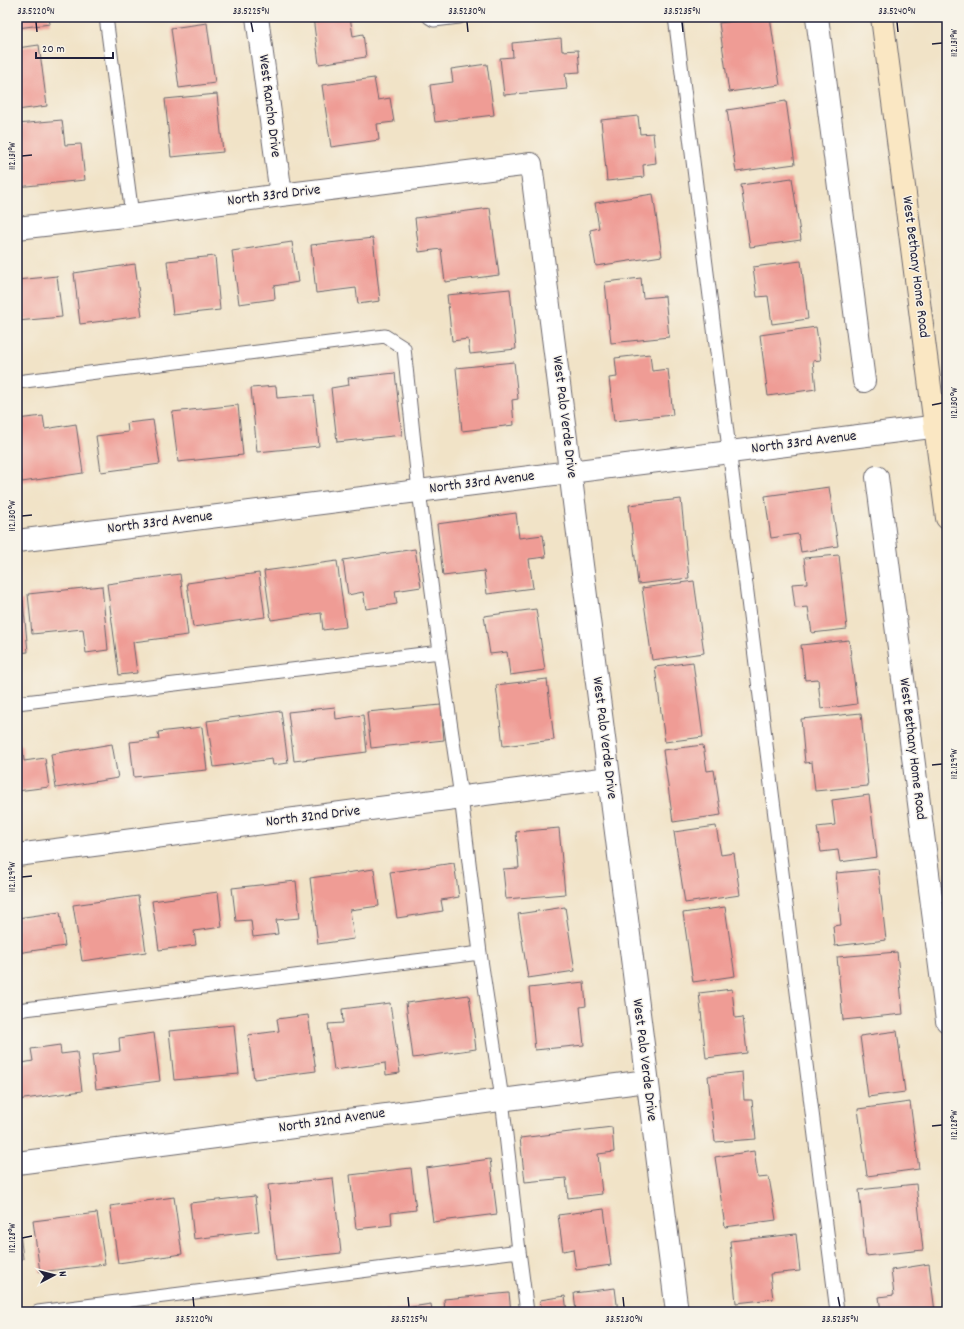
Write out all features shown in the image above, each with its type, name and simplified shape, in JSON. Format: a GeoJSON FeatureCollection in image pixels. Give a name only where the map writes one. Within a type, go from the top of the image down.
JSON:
{"type":"FeatureCollection","features":[{"type":"Feature","properties":{"kind":"main road","name":"West Bethany Home Road"},"geometry":{"type":"LineString","coordinates":[[882,17],[941,426],[947,518]]}},
{"type":"Feature","properties":{"kind":"street","name":"West Rancho Drive"},"geometry":{"type":"LineString","coordinates":[[257,17],[281,195]]}},
{"type":"Feature","properties":{"kind":"street"},"geometry":{"type":"LineString","coordinates":[[817,17],[864,381]]}},
{"type":"Feature","properties":{"kind":"street","name":"North 33rd Drive"},"geometry":{"type":"LineString","coordinates":[[17,228],[132,215],[531,164]]}},
{"type":"Feature","properties":{"kind":"street","name":"West Palo Verde Drive"},"geometry":{"type":"LineString","coordinates":[[531,164],[571,472],[646,1080],[677,1312]]}},
{"type":"Feature","properties":{"kind":"street","name":"North 33rd Avenue"},"geometry":{"type":"LineString","coordinates":[[17,541],[941,426]]}},
{"type":"Feature","properties":{"kind":"street","name":"West Bethany Home Road"},"geometry":{"type":"LineString","coordinates":[[877,477],[947,1021]]}},
{"type":"Feature","properties":{"kind":"street","name":"North 32nd Drive"},"geometry":{"type":"LineString","coordinates":[[17,855],[609,778]]}},
{"type":"Feature","properties":{"kind":"street","name":"North 32nd Avenue"},"geometry":{"type":"LineString","coordinates":[[17,1163],[646,1080]]}},
{"type":"Feature","properties":{"kind":"lane"},"geometry":{"type":"LineString","coordinates":[[106,17],[132,215]]}},
{"type":"Feature","properties":{"kind":"lane"},"geometry":{"type":"LineString","coordinates":[[429,17],[434,20],[459,17]]}},
{"type":"Feature","properties":{"kind":"lane"},"geometry":{"type":"LineString","coordinates":[[675,17],[837,1312]]}},
{"type":"Feature","properties":{"kind":"lane"},"geometry":{"type":"LineString","coordinates":[[17,382],[385,336],[404,348],[419,491],[440,652],[462,797],[480,954],[502,1099],[527,1312]]}},
{"type":"Feature","properties":{"kind":"lane"},"geometry":{"type":"LineString","coordinates":[[17,703],[440,652]]}},
{"type":"Feature","properties":{"kind":"lane"},"geometry":{"type":"LineString","coordinates":[[17,1010],[480,954]]}},
{"type":"Feature","properties":{"kind":"lane"},"geometry":{"type":"LineString","coordinates":[[38,1312],[519,1250]]}},
{"type":"Feature","properties":{"kind":"building"},"geometry":{"type":"Polygon","coordinates":[[[17,17],[49,17],[50,24],[17,28],[17,17]]]}},
{"type":"Feature","properties":{"kind":"building"},"geometry":{"type":"Polygon","coordinates":[[[313,17],[350,17],[353,36],[363,34],[366,57],[319,64],[313,17]]]}},
{"type":"Feature","properties":{"kind":"building"},"geometry":{"type":"Polygon","coordinates":[[[770,17],[780,85],[729,92],[719,23],[770,17]]]}},
{"type":"Feature","properties":{"kind":"building"},"geometry":{"type":"Polygon","coordinates":[[[207,23],[215,83],[179,88],[171,28],[207,23]]]}},
{"type":"Feature","properties":{"kind":"building"},"geometry":{"type":"Polygon","coordinates":[[[561,38],[562,51],[578,50],[580,72],[565,73],[567,89],[504,95],[500,58],[513,57],[512,43],[561,38]]]}},
{"type":"Feature","properties":{"kind":"building"},"geometry":{"type":"Polygon","coordinates":[[[39,45],[47,106],[17,110],[17,48],[39,45]]]}},
{"type":"Feature","properties":{"kind":"building"},"geometry":{"type":"Polygon","coordinates":[[[487,64],[494,115],[435,122],[430,85],[453,82],[451,69],[487,64]]]}},
{"type":"Feature","properties":{"kind":"building"},"geometry":{"type":"Polygon","coordinates":[[[374,78],[378,100],[390,98],[394,122],[377,124],[379,140],[331,147],[322,85],[374,78]]]}},
{"type":"Feature","properties":{"kind":"building"},"geometry":{"type":"Polygon","coordinates":[[[217,94],[223,152],[171,157],[165,99],[217,94]]]}},
{"type":"Feature","properties":{"kind":"building"},"geometry":{"type":"Polygon","coordinates":[[[786,101],[795,164],[736,172],[727,110],[786,101]]]}},
{"type":"Feature","properties":{"kind":"building"},"geometry":{"type":"Polygon","coordinates":[[[638,116],[640,134],[653,133],[656,163],[643,165],[644,177],[607,181],[601,120],[638,116]]]}},
{"type":"Feature","properties":{"kind":"building"},"geometry":{"type":"Polygon","coordinates":[[[62,120],[65,145],[81,144],[85,180],[17,187],[17,124],[62,120]]]}},
{"type":"Feature","properties":{"kind":"building"},"geometry":{"type":"Polygon","coordinates":[[[792,178],[801,240],[750,247],[741,185],[792,178]]]}},
{"type":"Feature","properties":{"kind":"building"},"geometry":{"type":"Polygon","coordinates":[[[653,194],[662,256],[596,266],[590,230],[599,228],[595,203],[653,194]]]}},
{"type":"Feature","properties":{"kind":"building"},"geometry":{"type":"Polygon","coordinates":[[[490,208],[499,275],[445,282],[441,249],[419,252],[415,218],[490,208]]]}},
{"type":"Feature","properties":{"kind":"building"},"geometry":{"type":"Polygon","coordinates":[[[373,238],[380,301],[358,304],[356,288],[316,293],[311,245],[373,238]]]}},
{"type":"Feature","properties":{"kind":"building"},"geometry":{"type":"Polygon","coordinates":[[[292,242],[298,282],[274,286],[275,299],[239,304],[232,251],[292,242]]]}},
{"type":"Feature","properties":{"kind":"building"},"geometry":{"type":"Polygon","coordinates":[[[215,256],[220,310],[173,315],[167,261],[215,256]]]}},
{"type":"Feature","properties":{"kind":"building"},"geometry":{"type":"Polygon","coordinates":[[[801,261],[808,319],[772,324],[768,296],[757,297],[753,267],[801,261]]]}},
{"type":"Feature","properties":{"kind":"building"},"geometry":{"type":"Polygon","coordinates":[[[135,264],[142,316],[80,324],[74,273],[135,264]]]}},
{"type":"Feature","properties":{"kind":"building"},"geometry":{"type":"Polygon","coordinates":[[[57,276],[62,317],[17,321],[17,280],[57,276]]]}},
{"type":"Feature","properties":{"kind":"building"},"geometry":{"type":"Polygon","coordinates":[[[641,278],[643,298],[665,296],[669,337],[611,343],[605,282],[641,278]]]}},
{"type":"Feature","properties":{"kind":"building"},"geometry":{"type":"Polygon","coordinates":[[[510,289],[516,349],[470,354],[468,339],[452,341],[447,295],[510,289]]]}},
{"type":"Feature","properties":{"kind":"building"},"geometry":{"type":"Polygon","coordinates":[[[816,327],[821,360],[813,361],[816,389],[768,396],[760,335],[816,327]]]}},
{"type":"Feature","properties":{"kind":"building"},"geometry":{"type":"Polygon","coordinates":[[[650,354],[652,371],[668,369],[673,415],[614,421],[609,378],[617,377],[615,358],[650,354]]]}},
{"type":"Feature","properties":{"kind":"building"},"geometry":{"type":"Polygon","coordinates":[[[514,362],[518,399],[512,400],[514,425],[462,431],[456,368],[514,362]]]}},
{"type":"Feature","properties":{"kind":"building"},"geometry":{"type":"Polygon","coordinates":[[[395,373],[402,435],[337,442],[331,388],[349,385],[348,378],[395,373]]]}},
{"type":"Feature","properties":{"kind":"building"},"geometry":{"type":"Polygon","coordinates":[[[276,386],[277,398],[314,395],[319,446],[257,452],[251,388],[276,386]]]}},
{"type":"Feature","properties":{"kind":"building"},"geometry":{"type":"Polygon","coordinates":[[[238,405],[243,455],[178,462],[172,412],[238,405]]]}},
{"type":"Feature","properties":{"kind":"building"},"geometry":{"type":"Polygon","coordinates":[[[43,416],[45,429],[76,424],[83,473],[22,482],[17,448],[17,419],[43,416]]]}},
{"type":"Feature","properties":{"kind":"building"},"geometry":{"type":"Polygon","coordinates":[[[153,420],[160,464],[101,472],[96,436],[128,432],[127,423],[153,420]]]}},
{"type":"Feature","properties":{"kind":"building"},"geometry":{"type":"Polygon","coordinates":[[[829,487],[838,546],[801,552],[798,534],[771,538],[765,496],[829,487]]]}},
{"type":"Feature","properties":{"kind":"building"},"geometry":{"type":"Polygon","coordinates":[[[681,499],[689,578],[638,584],[629,505],[681,499]]]}},
{"type":"Feature","properties":{"kind":"building"},"geometry":{"type":"Polygon","coordinates":[[[516,513],[519,538],[543,535],[546,557],[529,559],[533,588],[487,594],[484,571],[443,576],[437,524],[516,513]]]}},
{"type":"Feature","properties":{"kind":"building"},"geometry":{"type":"Polygon","coordinates":[[[415,549],[421,587],[395,591],[397,604],[366,609],[363,592],[348,595],[343,560],[415,549]]]}},
{"type":"Feature","properties":{"kind":"building"},"geometry":{"type":"Polygon","coordinates":[[[839,555],[847,629],[812,633],[808,607],[795,608],[792,584],[807,583],[804,558],[839,555]]]}},
{"type":"Feature","properties":{"kind":"building"},"geometry":{"type":"Polygon","coordinates":[[[337,561],[346,627],[323,630],[321,613],[271,620],[264,571],[337,561]]]}},
{"type":"Feature","properties":{"kind":"building"},"geometry":{"type":"Polygon","coordinates":[[[259,573],[265,617],[193,627],[187,583],[259,573]]]}},
{"type":"Feature","properties":{"kind":"building"},"geometry":{"type":"Polygon","coordinates":[[[180,574],[188,635],[133,642],[137,673],[119,675],[107,584],[180,574]]]}},
{"type":"Feature","properties":{"kind":"building"},"geometry":{"type":"Polygon","coordinates":[[[694,581],[704,653],[652,660],[642,588],[694,581]]]}},
{"type":"Feature","properties":{"kind":"building"},"geometry":{"type":"Polygon","coordinates":[[[102,586],[108,650],[86,653],[83,629],[32,634],[28,594],[102,586]]]}},
{"type":"Feature","properties":{"kind":"building"},"geometry":{"type":"Polygon","coordinates":[[[17,600],[23,600],[28,652],[17,653],[17,600]]]}},
{"type":"Feature","properties":{"kind":"building"},"geometry":{"type":"Polygon","coordinates":[[[536,609],[545,670],[510,675],[507,652],[490,654],[484,616],[536,609]]]}},
{"type":"Feature","properties":{"kind":"building"},"geometry":{"type":"Polygon","coordinates":[[[849,640],[857,704],[821,709],[818,679],[805,680],[801,645],[849,640]]]}},
{"type":"Feature","properties":{"kind":"building"},"geometry":{"type":"Polygon","coordinates":[[[693,662],[703,737],[665,742],[655,667],[693,662]]]}},
{"type":"Feature","properties":{"kind":"building"},"geometry":{"type":"Polygon","coordinates":[[[547,679],[554,740],[503,746],[496,685],[547,679]]]}},
{"type":"Feature","properties":{"kind":"building"},"geometry":{"type":"Polygon","coordinates":[[[441,705],[444,740],[371,748],[367,712],[441,705]]]}},
{"type":"Feature","properties":{"kind":"building"},"geometry":{"type":"Polygon","coordinates":[[[335,707],[336,719],[363,715],[367,752],[294,761],[288,712],[335,707]]]}},
{"type":"Feature","properties":{"kind":"building"},"geometry":{"type":"Polygon","coordinates":[[[281,711],[288,763],[273,765],[272,759],[214,767],[207,721],[281,711]]]}},
{"type":"Feature","properties":{"kind":"building"},"geometry":{"type":"Polygon","coordinates":[[[861,713],[868,786],[815,791],[812,762],[805,763],[801,719],[861,713]]]}},
{"type":"Feature","properties":{"kind":"building"},"geometry":{"type":"Polygon","coordinates":[[[202,727],[207,770],[134,777],[130,742],[159,739],[158,732],[202,727]]]}},
{"type":"Feature","properties":{"kind":"building"},"geometry":{"type":"Polygon","coordinates":[[[112,744],[118,778],[56,788],[51,754],[112,744]]]}},
{"type":"Feature","properties":{"kind":"building"},"geometry":{"type":"Polygon","coordinates":[[[17,745],[22,745],[24,761],[45,758],[49,787],[17,791],[17,745]]]}},
{"type":"Feature","properties":{"kind":"building"},"geometry":{"type":"Polygon","coordinates":[[[703,745],[707,771],[714,770],[721,815],[673,822],[663,750],[703,745]]]}},
{"type":"Feature","properties":{"kind":"building"},"geometry":{"type":"Polygon","coordinates":[[[869,795],[877,857],[840,862],[838,850],[821,852],[817,827],[835,825],[832,800],[869,795]]]}},
{"type":"Feature","properties":{"kind":"building"},"geometry":{"type":"Polygon","coordinates":[[[716,826],[721,855],[734,853],[740,895],[685,903],[674,832],[716,826]]]}},
{"type":"Feature","properties":{"kind":"building"},"geometry":{"type":"Polygon","coordinates":[[[559,828],[565,894],[506,899],[503,869],[519,868],[516,832],[559,828]]]}},
{"type":"Feature","properties":{"kind":"building"},"geometry":{"type":"Polygon","coordinates":[[[454,863],[459,897],[441,900],[443,911],[397,918],[390,872],[454,863]]]}},
{"type":"Feature","properties":{"kind":"building"},"geometry":{"type":"Polygon","coordinates":[[[374,869],[379,906],[350,910],[354,939],[318,944],[310,878],[374,869]]]}},
{"type":"Feature","properties":{"kind":"building"},"geometry":{"type":"Polygon","coordinates":[[[878,869],[886,940],[835,946],[833,926],[841,925],[836,873],[878,869]]]}},
{"type":"Feature","properties":{"kind":"building"},"geometry":{"type":"Polygon","coordinates":[[[296,881],[300,918],[276,920],[278,934],[253,937],[251,920],[236,921],[232,888],[296,881]]]}},
{"type":"Feature","properties":{"kind":"building"},"geometry":{"type":"Polygon","coordinates":[[[218,892],[222,927],[194,931],[196,945],[159,950],[152,901],[218,892]]]}},
{"type":"Feature","properties":{"kind":"building"},"geometry":{"type":"Polygon","coordinates":[[[138,896],[146,952],[82,961],[73,905],[138,896]]]}},
{"type":"Feature","properties":{"kind":"building"},"geometry":{"type":"Polygon","coordinates":[[[565,907],[575,971],[528,978],[518,914],[565,907]]]}},
{"type":"Feature","properties":{"kind":"building"},"geometry":{"type":"Polygon","coordinates":[[[725,907],[735,976],[693,982],[683,913],[725,907]]]}},
{"type":"Feature","properties":{"kind":"building"},"geometry":{"type":"Polygon","coordinates":[[[60,912],[65,946],[17,953],[17,918],[60,912]]]}},
{"type":"Feature","properties":{"kind":"building"},"geometry":{"type":"Polygon","coordinates":[[[897,952],[903,1014],[843,1020],[837,957],[897,952]]]}},
{"type":"Feature","properties":{"kind":"building"},"geometry":{"type":"Polygon","coordinates":[[[584,982],[586,1006],[580,1007],[584,1045],[535,1050],[529,988],[584,982]]]}},
{"type":"Feature","properties":{"kind":"building"},"geometry":{"type":"Polygon","coordinates":[[[732,989],[735,1018],[743,1017],[747,1053],[706,1058],[699,993],[732,989]]]}},
{"type":"Feature","properties":{"kind":"building"},"geometry":{"type":"Polygon","coordinates":[[[469,995],[476,1049],[413,1058],[406,1003],[469,995]]]}},
{"type":"Feature","properties":{"kind":"building"},"geometry":{"type":"Polygon","coordinates":[[[390,1003],[400,1073],[386,1075],[385,1063],[334,1070],[328,1024],[343,1023],[342,1009],[390,1003]]]}},
{"type":"Feature","properties":{"kind":"building"},"geometry":{"type":"Polygon","coordinates":[[[308,1015],[316,1071],[254,1079],[248,1035],[279,1031],[277,1019],[308,1015]]]}},
{"type":"Feature","properties":{"kind":"building"},"geometry":{"type":"Polygon","coordinates":[[[234,1025],[239,1074],[174,1080],[169,1031],[234,1025]]]}},
{"type":"Feature","properties":{"kind":"building"},"geometry":{"type":"Polygon","coordinates":[[[897,1031],[905,1092],[868,1097],[860,1036],[897,1031]]]}},
{"type":"Feature","properties":{"kind":"building"},"geometry":{"type":"Polygon","coordinates":[[[154,1033],[160,1081],[96,1089],[92,1055],[120,1051],[119,1038],[154,1033]]]}},
{"type":"Feature","properties":{"kind":"building"},"geometry":{"type":"Polygon","coordinates":[[[60,1045],[61,1054],[77,1052],[82,1091],[17,1100],[17,1064],[33,1061],[31,1049],[60,1045]]]}},
{"type":"Feature","properties":{"kind":"building"},"geometry":{"type":"Polygon","coordinates":[[[742,1072],[744,1100],[752,1100],[756,1139],[715,1142],[708,1076],[742,1072]]]}},
{"type":"Feature","properties":{"kind":"building"},"geometry":{"type":"Polygon","coordinates":[[[910,1102],[919,1169],[867,1176],[858,1109],[910,1102]]]}},
{"type":"Feature","properties":{"kind":"building"},"geometry":{"type":"Polygon","coordinates":[[[612,1127],[614,1152],[598,1154],[602,1194],[568,1198],[566,1178],[525,1182],[520,1138],[612,1127]]]}},
{"type":"Feature","properties":{"kind":"building"},"geometry":{"type":"Polygon","coordinates":[[[754,1151],[758,1178],[769,1177],[776,1220],[725,1227],[715,1157],[754,1151]]]}},
{"type":"Feature","properties":{"kind":"building"},"geometry":{"type":"Polygon","coordinates":[[[490,1159],[497,1214],[433,1222],[426,1168],[490,1159]]]}},
{"type":"Feature","properties":{"kind":"building"},"geometry":{"type":"Polygon","coordinates":[[[411,1168],[416,1210],[391,1213],[392,1225],[356,1229],[350,1175],[411,1168]]]}},
{"type":"Feature","properties":{"kind":"building"},"geometry":{"type":"Polygon","coordinates":[[[333,1178],[341,1253],[276,1260],[268,1185],[333,1178]]]}},
{"type":"Feature","properties":{"kind":"building"},"geometry":{"type":"Polygon","coordinates":[[[916,1184],[923,1250],[866,1256],[859,1190],[916,1184]]]}},
{"type":"Feature","properties":{"kind":"building"},"geometry":{"type":"Polygon","coordinates":[[[255,1196],[259,1231],[194,1239],[190,1203],[255,1196]]]}},
{"type":"Feature","properties":{"kind":"building"},"geometry":{"type":"Polygon","coordinates":[[[174,1197],[182,1254],[118,1263],[110,1206],[174,1197]]]}},
{"type":"Feature","properties":{"kind":"building"},"geometry":{"type":"Polygon","coordinates":[[[604,1209],[611,1265],[576,1270],[573,1249],[563,1251],[558,1215],[604,1209]]]}},
{"type":"Feature","properties":{"kind":"building"},"geometry":{"type":"Polygon","coordinates":[[[97,1213],[105,1264],[40,1272],[33,1221],[97,1213]]]}},
{"type":"Feature","properties":{"kind":"building"},"geometry":{"type":"Polygon","coordinates":[[[19,1224],[23,1259],[17,1260],[17,1225],[19,1224]]]}},
{"type":"Feature","properties":{"kind":"building"},"geometry":{"type":"Polygon","coordinates":[[[796,1234],[800,1271],[770,1274],[773,1299],[736,1303],[730,1241],[796,1234]]]}},
{"type":"Feature","properties":{"kind":"building"},"geometry":{"type":"Polygon","coordinates":[[[929,1264],[935,1312],[881,1312],[879,1297],[894,1295],[891,1270],[929,1264]]]}},
{"type":"Feature","properties":{"kind":"building"},"geometry":{"type":"Polygon","coordinates":[[[615,1288],[618,1312],[576,1312],[574,1293],[615,1288]]]}},
{"type":"Feature","properties":{"kind":"building"},"geometry":{"type":"Polygon","coordinates":[[[509,1293],[511,1312],[445,1312],[444,1299],[509,1293]]]}},
{"type":"Feature","properties":{"kind":"building"},"geometry":{"type":"Polygon","coordinates":[[[565,1296],[567,1312],[542,1312],[540,1300],[565,1296]]]}},
{"type":"Feature","properties":{"kind":"building"},"geometry":{"type":"Polygon","coordinates":[[[431,1304],[432,1312],[385,1312],[385,1311],[431,1304]]]}}]}
